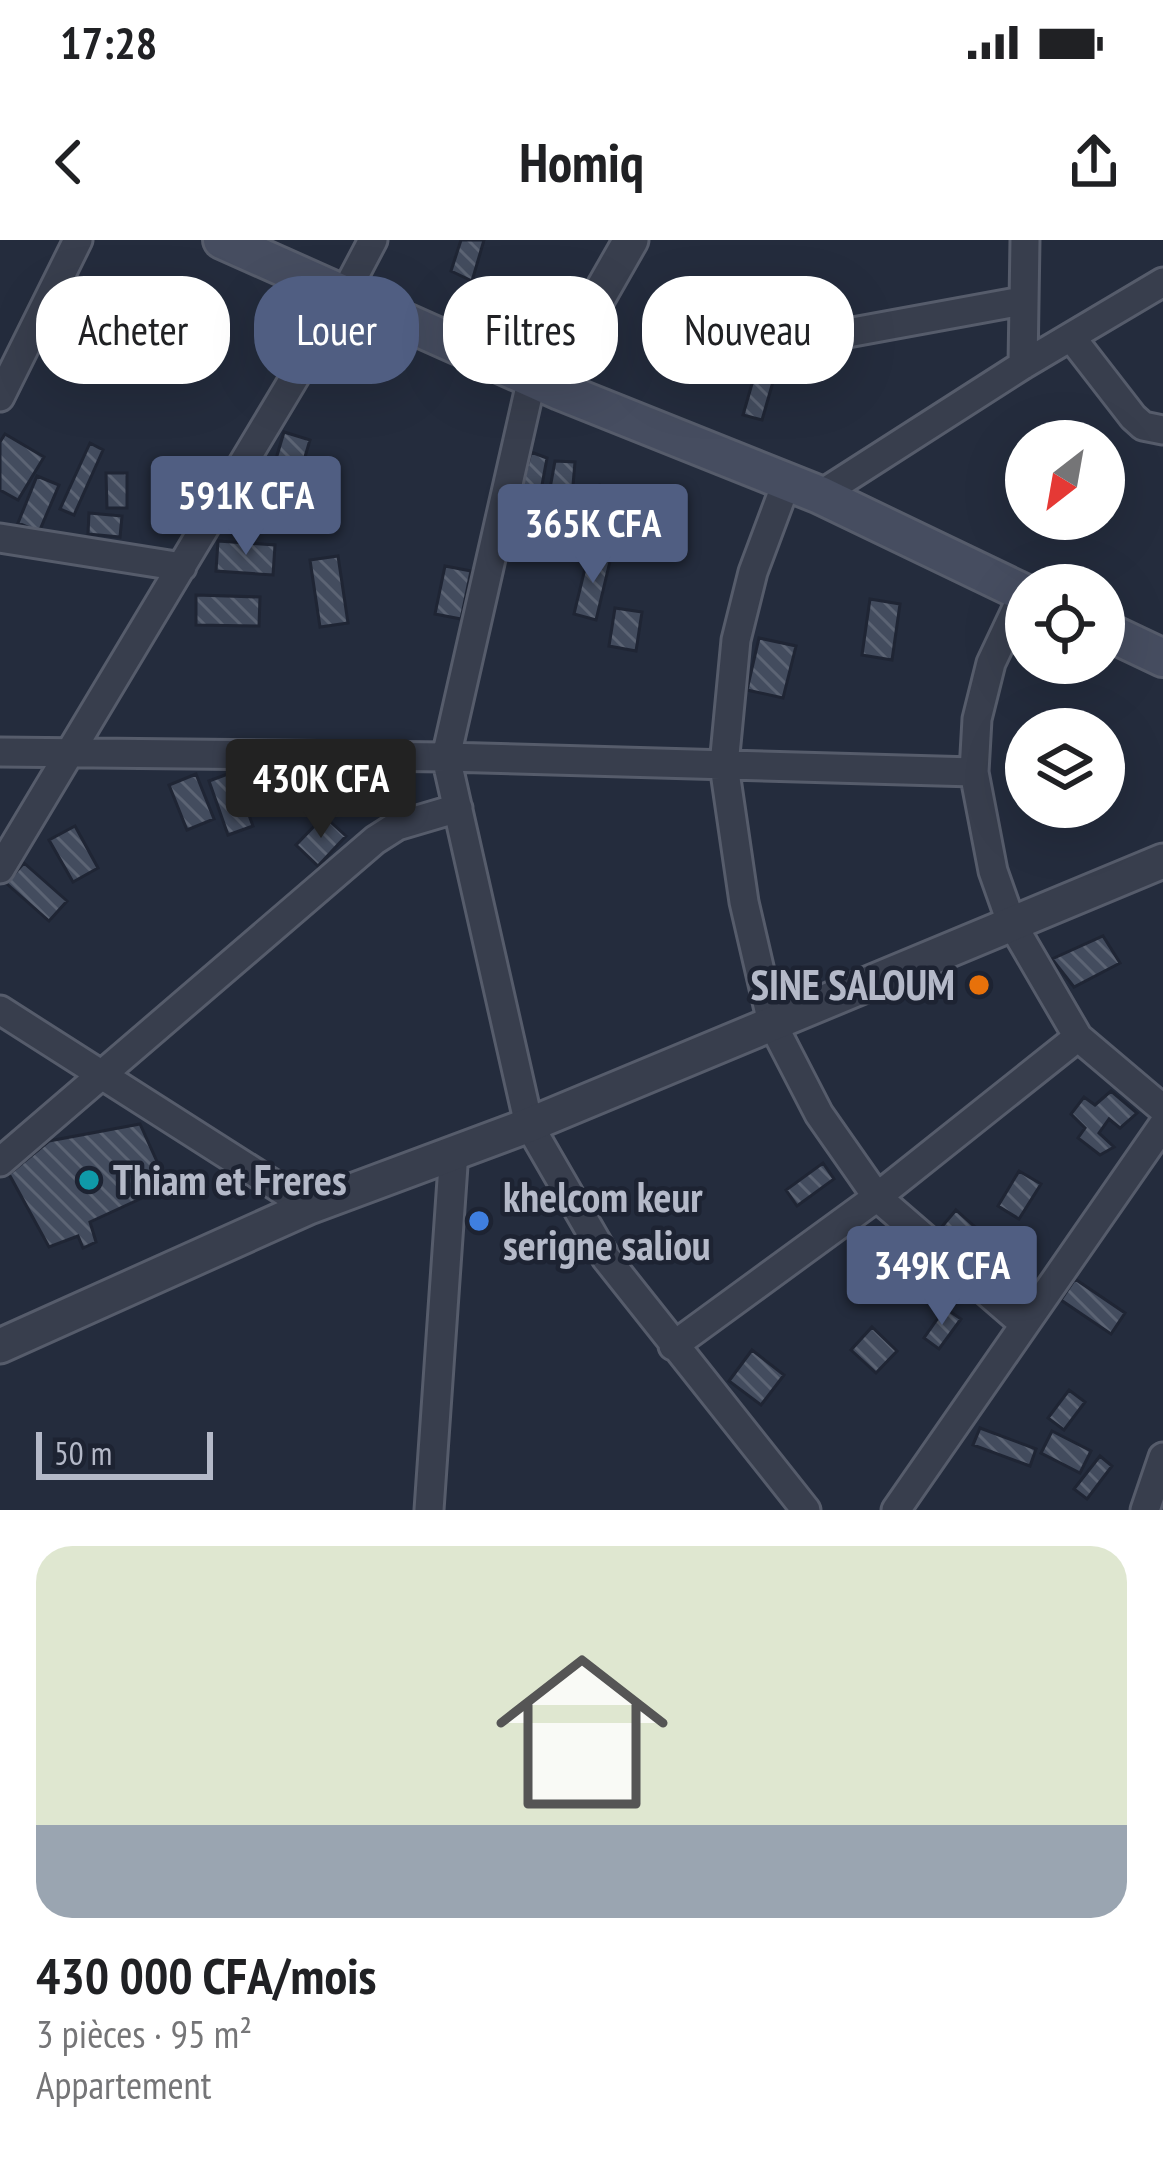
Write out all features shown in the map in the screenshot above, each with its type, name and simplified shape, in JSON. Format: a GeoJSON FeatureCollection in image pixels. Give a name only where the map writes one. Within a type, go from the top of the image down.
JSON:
{"type":"FeatureCollection","features":[{"type":"Feature","properties":{"kind":"main road"},"geometry":{"type":"LineString","coordinates":[[222,240],[302,276]]}},
{"type":"Feature","properties":{"kind":"main road"},"geometry":{"type":"LineString","coordinates":[[419,328],[803,488],[1005,584]]}},
{"type":"Feature","properties":{"kind":"main road"},"geometry":{"type":"LineString","coordinates":[[1125,640],[1163,658]]}},
{"type":"Feature","properties":{"kind":"street"},"geometry":{"type":"LineString","coordinates":[[0,397],[78,240]]}},
{"type":"Feature","properties":{"kind":"street"},"geometry":{"type":"LineString","coordinates":[[354,276],[373,240]]}},
{"type":"Feature","properties":{"kind":"street"},"geometry":{"type":"LineString","coordinates":[[631,240],[546,385],[446,757],[529,1125],[606,1258],[806,1510]]}},
{"type":"Feature","properties":{"kind":"street"},"geometry":{"type":"LineString","coordinates":[[1023,365],[1025,240]]}},
{"type":"Feature","properties":{"kind":"street"},"geometry":{"type":"LineString","coordinates":[[1024,1324],[877,1197],[818,1114],[772,1023],[744,902],[724,765],[736,640],[753,572],[803,488],[1163,282]]}},
{"type":"Feature","properties":{"kind":"street"},"geometry":{"type":"LineString","coordinates":[[854,332],[1022,301]]}},
{"type":"Feature","properties":{"kind":"street"},"geometry":{"type":"LineString","coordinates":[[1071,337],[1132,417],[1143,426],[1163,430]]}},
{"type":"Feature","properties":{"kind":"street"},"geometry":{"type":"LineString","coordinates":[[0,868],[291,384]]}},
{"type":"Feature","properties":{"kind":"street"},"geometry":{"type":"LineString","coordinates":[[0,538],[182,567]]}},
{"type":"Feature","properties":{"kind":"street"},"geometry":{"type":"LineString","coordinates":[[1005,639],[983,690],[974,772],[993,871],[1011,922],[1078,1037],[1163,1108]]}},
{"type":"Feature","properties":{"kind":"street"},"geometry":{"type":"LineString","coordinates":[[0,752],[446,757],[974,772]]}},
{"type":"Feature","properties":{"kind":"street"},"geometry":{"type":"LineString","coordinates":[[0,1162],[375,840],[397,826],[458,808]]}},
{"type":"Feature","properties":{"kind":"street"},"geometry":{"type":"LineString","coordinates":[[0,1346],[309,1207],[529,1125],[1163,861]]}},
{"type":"Feature","properties":{"kind":"street"},"geometry":{"type":"LineString","coordinates":[[0,1010],[309,1207]]}},
{"type":"Feature","properties":{"kind":"street"},"geometry":{"type":"LineString","coordinates":[[674,1346],[877,1197],[1078,1037]]}},
{"type":"Feature","properties":{"kind":"street"},"geometry":{"type":"LineString","coordinates":[[896,1510],[1163,1125]]}},
{"type":"Feature","properties":{"kind":"street"},"geometry":{"type":"LineString","coordinates":[[429,1510],[454,1151]]}},
{"type":"Feature","properties":{"kind":"street"},"geometry":{"type":"LineString","coordinates":[[1145,1510],[1163,1457]]}},
{"type":"Feature","properties":{"kind":"building"},"geometry":{"type":"Polygon","coordinates":[[[461,240],[484,240],[473,276],[451,271],[461,240]]]}},
{"type":"Feature","properties":{"kind":"building"},"geometry":{"type":"Polygon","coordinates":[[[752,384],[772,384],[762,420],[743,415],[752,384]]]}},
{"type":"Feature","properties":{"kind":"building"},"geometry":{"type":"Polygon","coordinates":[[[284,432],[310,440],[296,487],[270,479],[284,432]]]}},
{"type":"Feature","properties":{"kind":"building"},"geometry":{"type":"Polygon","coordinates":[[[5,434],[44,457],[18,500],[0,490],[0,442],[5,434]]]}},
{"type":"Feature","properties":{"kind":"building"},"geometry":{"type":"Polygon","coordinates":[[[90,443],[103,450],[74,515],[60,509],[90,443]]]}},
{"type":"Feature","properties":{"kind":"building"},"geometry":{"type":"Polygon","coordinates":[[[531,452],[547,458],[534,528],[512,522],[531,452]]]}},
{"type":"Feature","properties":{"kind":"building"},"geometry":{"type":"Polygon","coordinates":[[[555,461],[575,462],[573,485],[564,506],[547,505],[555,461]]]}},
{"type":"Feature","properties":{"kind":"building"},"geometry":{"type":"Polygon","coordinates":[[[193,462],[215,463],[187,512],[170,508],[193,462]]]}},
{"type":"Feature","properties":{"kind":"building"},"geometry":{"type":"Polygon","coordinates":[[[106,473],[127,473],[127,508],[107,508],[106,473]]]}},
{"type":"Feature","properties":{"kind":"building"},"geometry":{"type":"Polygon","coordinates":[[[37,476],[59,485],[39,532],[18,523],[37,476]]]}},
{"type":"Feature","properties":{"kind":"building"},"geometry":{"type":"Polygon","coordinates":[[[600,485],[621,495],[613,517],[593,523],[568,516],[575,493],[600,485]]]}},
{"type":"Feature","properties":{"kind":"building"},"geometry":{"type":"Polygon","coordinates":[[[89,513],[122,516],[120,537],[88,534],[89,513]]]}},
{"type":"Feature","properties":{"kind":"building"},"geometry":{"type":"Polygon","coordinates":[[[218,541],[275,545],[273,575],[216,571],[218,541]]]}},
{"type":"Feature","properties":{"kind":"building"},"geometry":{"type":"Polygon","coordinates":[[[589,552],[611,557],[596,620],[574,614],[589,552]]]}},
{"type":"Feature","properties":{"kind":"building"},"geometry":{"type":"Polygon","coordinates":[[[338,556],[348,623],[320,627],[310,560],[338,556]]]}},
{"type":"Feature","properties":{"kind":"building"},"geometry":{"type":"Polygon","coordinates":[[[445,566],[471,571],[461,619],[435,614],[445,566]]]}},
{"type":"Feature","properties":{"kind":"building"},"geometry":{"type":"Polygon","coordinates":[[[196,595],[260,597],[259,626],[196,625],[196,595]]]}},
{"type":"Feature","properties":{"kind":"building"},"geometry":{"type":"Polygon","coordinates":[[[870,599],[900,604],[892,660],[862,655],[870,599]]]}},
{"type":"Feature","properties":{"kind":"building"},"geometry":{"type":"Polygon","coordinates":[[[615,608],[642,612],[636,651],[609,646],[615,608]]]}},
{"type":"Feature","properties":{"kind":"building"},"geometry":{"type":"Polygon","coordinates":[[[759,638],[796,646],[783,698],[747,690],[759,638]]]}},
{"type":"Feature","properties":{"kind":"building"},"geometry":{"type":"Polygon","coordinates":[[[233,772],[253,826],[228,835],[209,781],[233,772]]]}},
{"type":"Feature","properties":{"kind":"building"},"geometry":{"type":"Polygon","coordinates":[[[196,774],[214,819],[187,830],[169,785],[196,774]]]}},
{"type":"Feature","properties":{"kind":"building"},"geometry":{"type":"Polygon","coordinates":[[[324,816],[346,836],[318,866],[296,845],[324,816]]]}},
{"type":"Feature","properties":{"kind":"building"},"geometry":{"type":"Polygon","coordinates":[[[75,826],[98,868],[73,882],[49,840],[75,826]]]}},
{"type":"Feature","properties":{"kind":"building"},"geometry":{"type":"Polygon","coordinates":[[[24,863],[67,901],[49,921],[6,883],[24,863]]]}},
{"type":"Feature","properties":{"kind":"building"},"geometry":{"type":"Polygon","coordinates":[[[1103,936],[1120,963],[1074,987],[1052,959],[1103,936]]]}},
{"type":"Feature","properties":{"kind":"building"},"geometry":{"type":"Polygon","coordinates":[[[1111,1091],[1137,1113],[1120,1128],[1109,1119],[1099,1133],[1114,1147],[1100,1155],[1078,1138],[1085,1128],[1071,1114],[1084,1097],[1095,1105],[1111,1091]]]}},
{"type":"Feature","properties":{"kind":"building","name":"Thiam et Freres"},"geometry":{"type":"Polygon","coordinates":[[[140,1124],[168,1186],[90,1222],[96,1242],[83,1248],[78,1236],[49,1247],[9,1174],[49,1141],[140,1124]]]}},
{"type":"Feature","properties":{"kind":"building"},"geometry":{"type":"Polygon","coordinates":[[[823,1163],[834,1179],[797,1206],[786,1190],[823,1163]]]}},
{"type":"Feature","properties":{"kind":"building"},"geometry":{"type":"Polygon","coordinates":[[[1019,1171],[1041,1184],[1019,1219],[998,1206],[1019,1171]]]}},
{"type":"Feature","properties":{"kind":"building"},"geometry":{"type":"Polygon","coordinates":[[[956,1210],[975,1227],[958,1247],[939,1230],[956,1210]]]}},
{"type":"Feature","properties":{"kind":"building"},"geometry":{"type":"Polygon","coordinates":[[[1075,1279],[1125,1313],[1111,1334],[1061,1300],[1075,1279]]]}},
{"type":"Feature","properties":{"kind":"building"},"geometry":{"type":"Polygon","coordinates":[[[945,1308],[961,1319],[939,1349],[924,1338],[945,1308]]]}},
{"type":"Feature","properties":{"kind":"building"},"geometry":{"type":"Polygon","coordinates":[[[872,1327],[897,1351],[876,1373],[851,1350],[872,1327]]]}},
{"type":"Feature","properties":{"kind":"building"},"geometry":{"type":"Polygon","coordinates":[[[752,1350],[784,1375],[761,1405],[729,1381],[752,1350]]]}},
{"type":"Feature","properties":{"kind":"building"},"geometry":{"type":"Polygon","coordinates":[[[1069,1390],[1085,1402],[1064,1430],[1048,1418],[1069,1390]]]}},
{"type":"Feature","properties":{"kind":"building"},"geometry":{"type":"Polygon","coordinates":[[[980,1428],[1036,1449],[1030,1466],[973,1445],[980,1428]]]}},
{"type":"Feature","properties":{"kind":"building"},"geometry":{"type":"Polygon","coordinates":[[[1052,1431],[1091,1451],[1080,1473],[1041,1453],[1052,1431]]]}},
{"type":"Feature","properties":{"kind":"building"},"geometry":{"type":"Polygon","coordinates":[[[1100,1456],[1112,1466],[1087,1499],[1074,1489],[1100,1456]]]}},
{"type":"Feature","properties":{"kind":"place","name":"SINE SALOUM"},"geometry":{"type":"Point","coordinates":[979,985]}},
{"type":"Feature","properties":{"kind":"place","name":"Thiam et Freres"},"geometry":{"type":"Point","coordinates":[89,1180]}},
{"type":"Feature","properties":{"kind":"place","name":"khelcom keur serigne saliou"},"geometry":{"type":"Point","coordinates":[479,1221]}}]}
